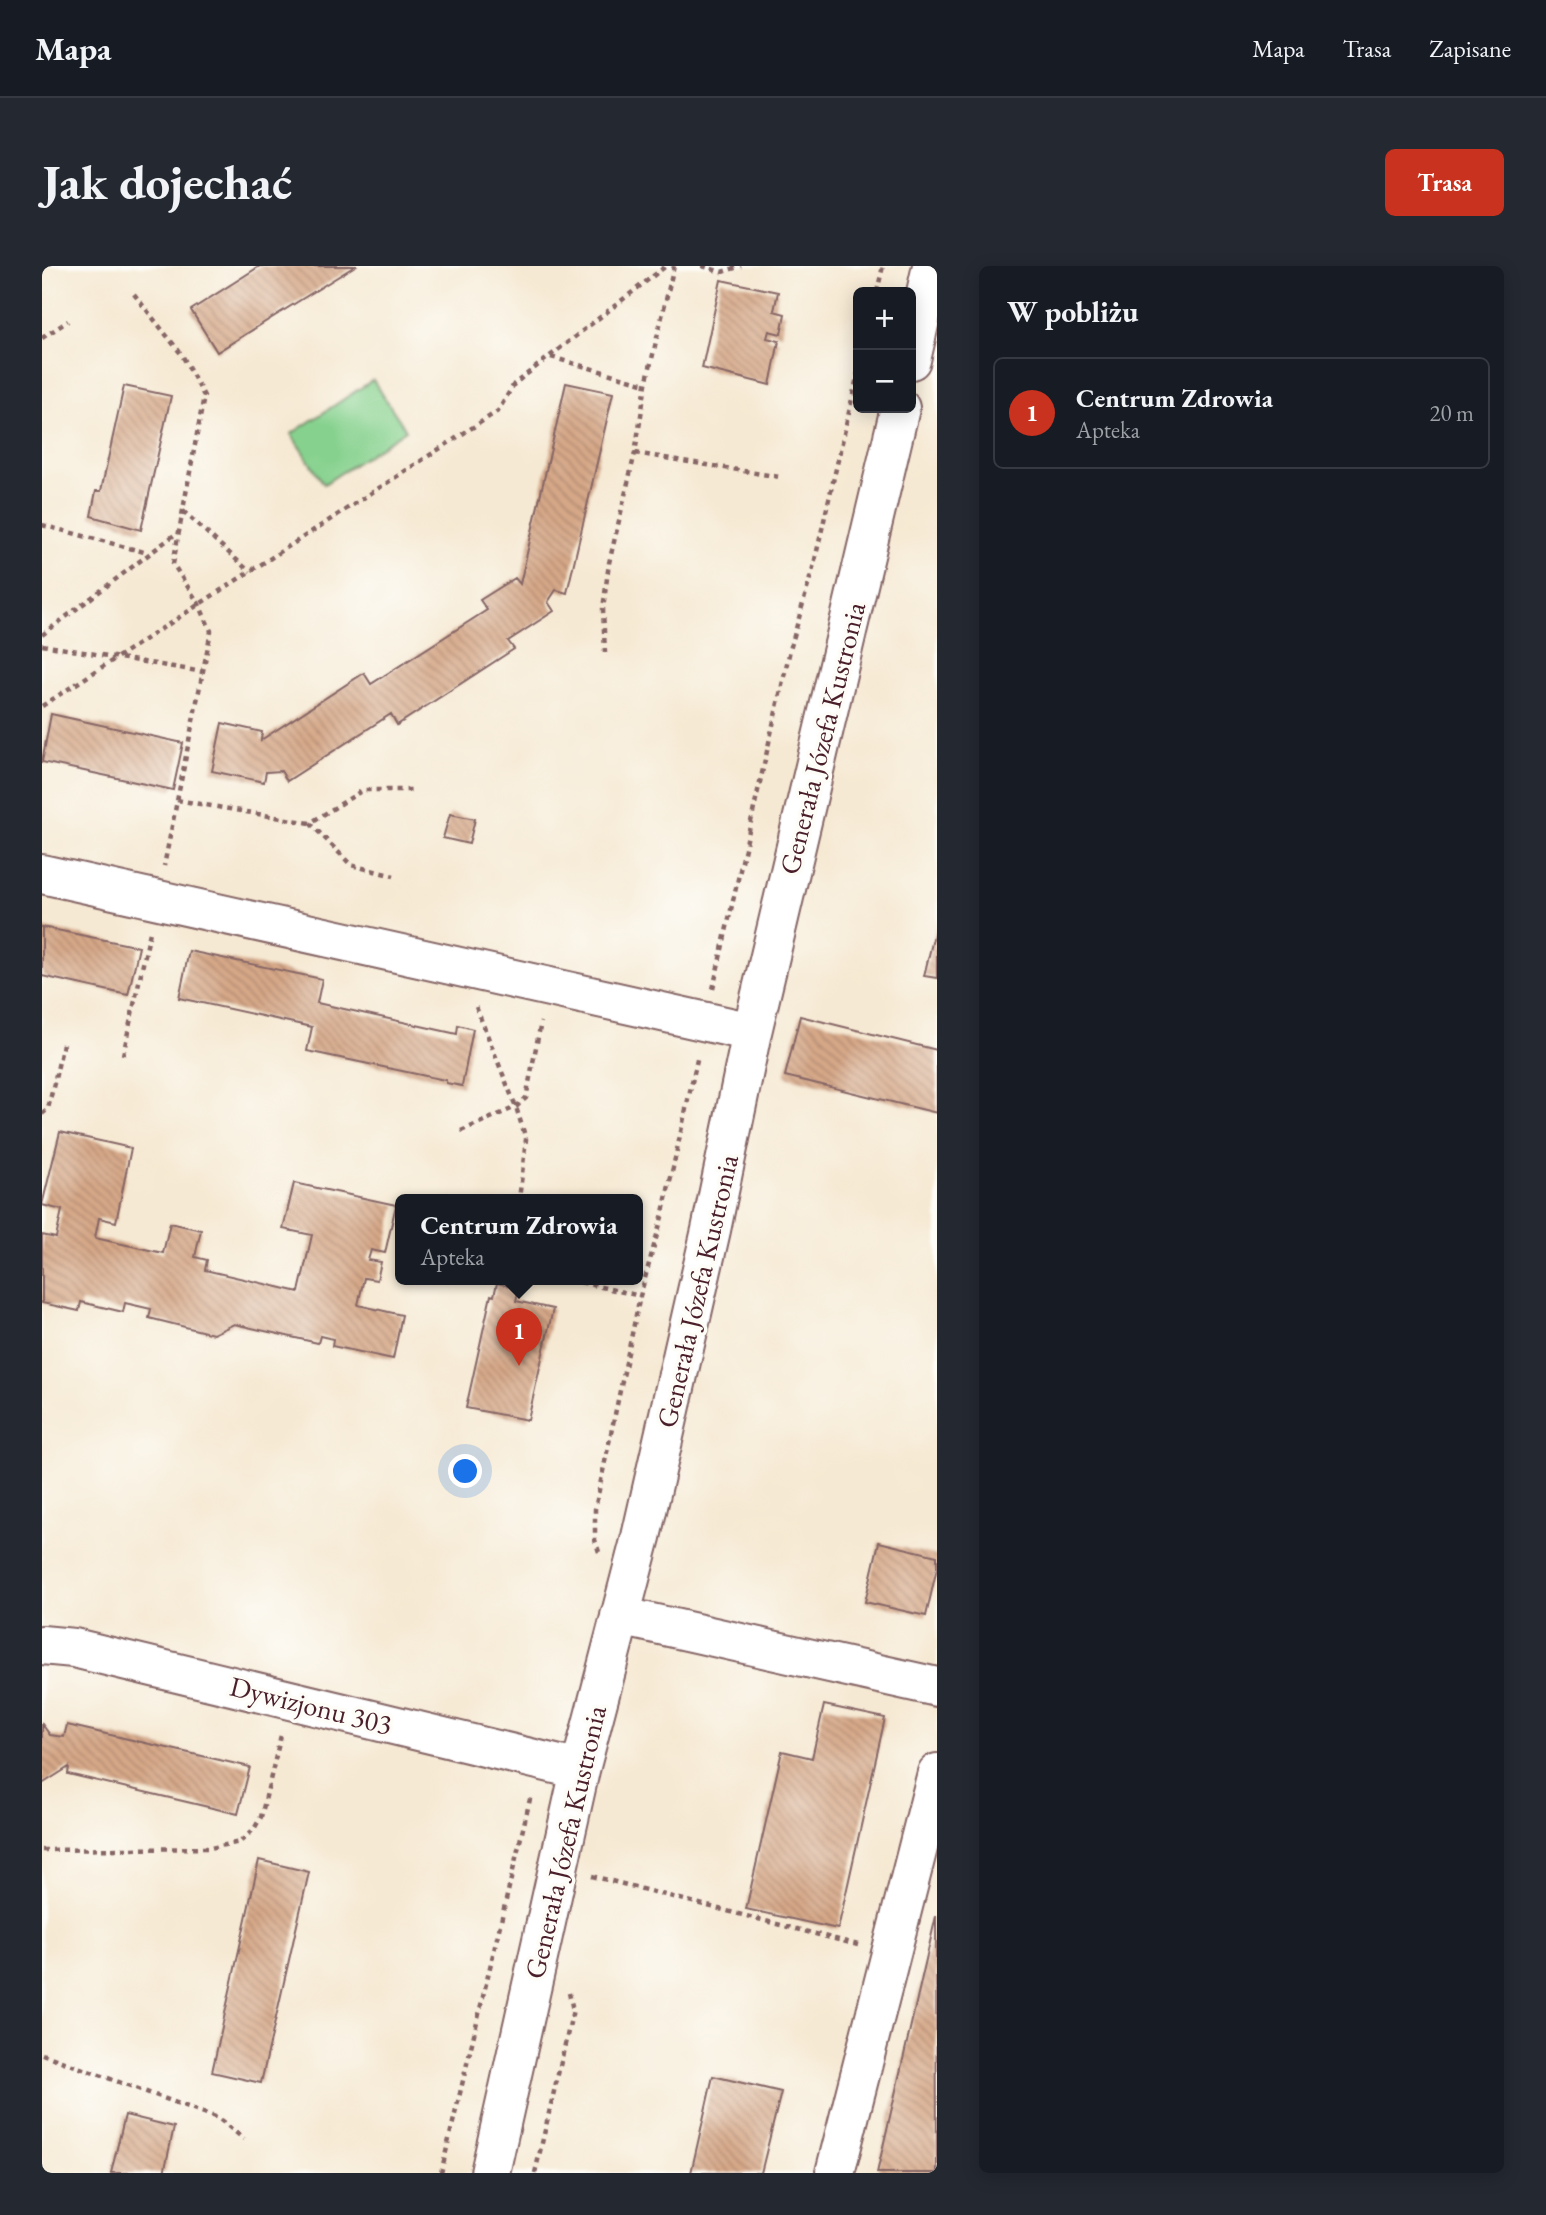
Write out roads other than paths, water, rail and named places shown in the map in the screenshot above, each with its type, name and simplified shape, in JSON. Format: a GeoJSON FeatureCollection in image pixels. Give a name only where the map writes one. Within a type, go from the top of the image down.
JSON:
{"type":"FeatureCollection","features":[{"type":"Feature","properties":{"kind":"street"},"geometry":{"type":"LineString","coordinates":[[913,350],[932,266]]}},
{"type":"Feature","properties":{"kind":"street","name":"Generała Józefa Kustronia"},"geometry":{"type":"LineString","coordinates":[[490,2173],[580,1770],[641,1538],[711,1230],[752,1032],[899,413]]}},
{"type":"Feature","properties":{"kind":"street"},"geometry":{"type":"LineString","coordinates":[[42,874],[752,1032]]}},
{"type":"Feature","properties":{"kind":"street"},"geometry":{"type":"LineString","coordinates":[[620,1616],[937,1687]]}},
{"type":"Feature","properties":{"kind":"street","name":"Dywizjonu 303"},"geometry":{"type":"LineString","coordinates":[[42,1645],[74,1648],[580,1770]]}},
{"type":"Feature","properties":{"kind":"street"},"geometry":{"type":"LineString","coordinates":[[835,2173],[937,1773]]}},
{"type":"Feature","properties":{"kind":"place","name":"Centrum Zdrowia"},"geometry":{"type":"Point","coordinates":[519,1366]}}]}
